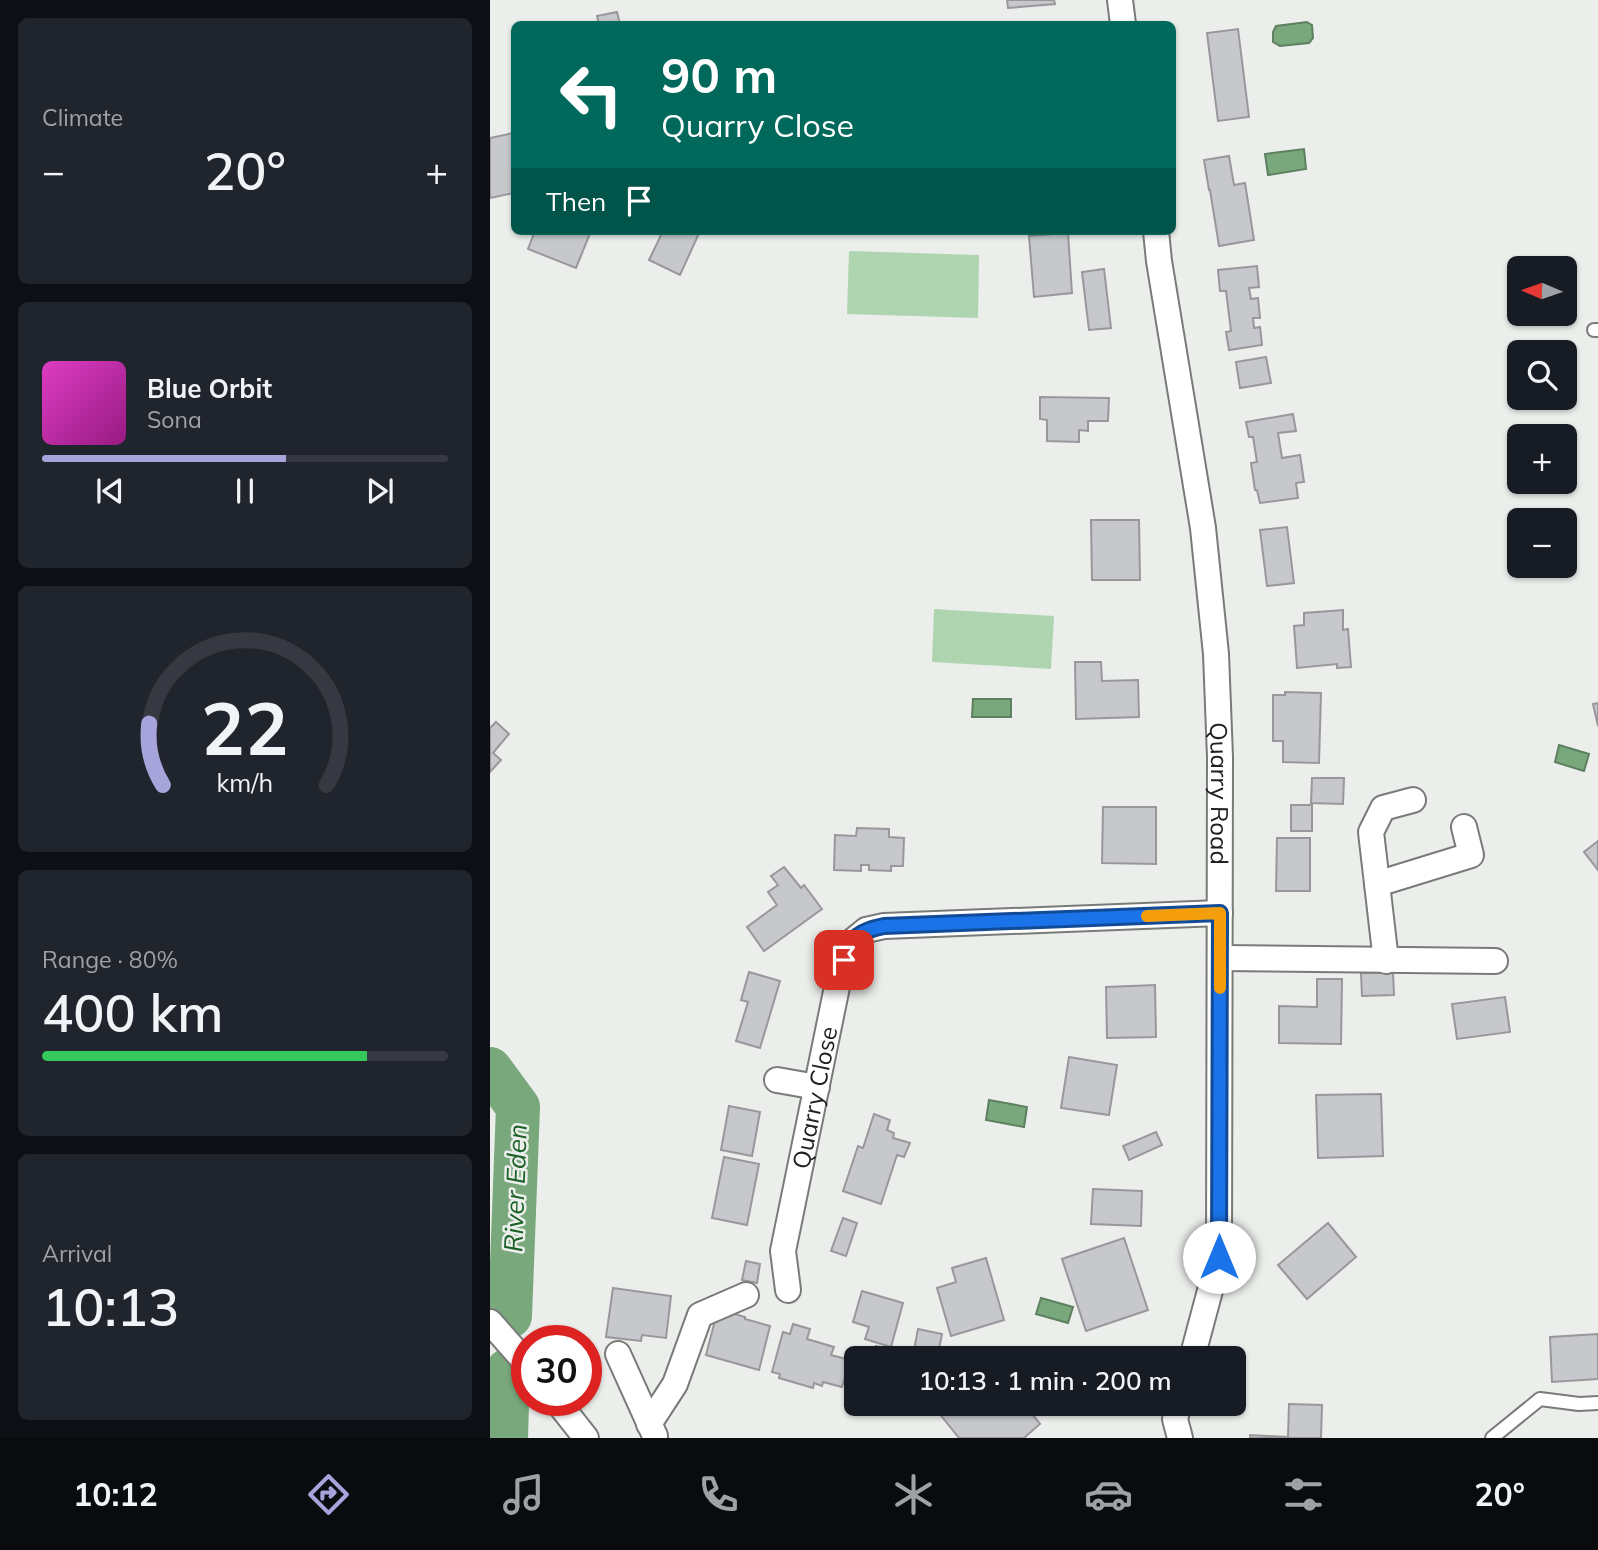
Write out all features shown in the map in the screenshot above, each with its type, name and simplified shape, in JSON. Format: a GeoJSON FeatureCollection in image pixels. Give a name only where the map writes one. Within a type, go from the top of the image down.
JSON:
{"type":"FeatureCollection","features":[{"type":"Feature","properties":{"kind":"street"},"geometry":{"type":"LineString","coordinates":[[1120,0],[1124,21]]}},
{"type":"Feature","properties":{"kind":"street","name":"Quarry Road"},"geometry":{"type":"LineString","coordinates":[[1157,235],[1203,528],[1216,654],[1220,757],[1219,1257],[1195,1346]]}},
{"type":"Feature","properties":{"kind":"street"},"geometry":{"type":"LineString","coordinates":[[1386,961],[1371,832],[1383,808],[1413,800]]}},
{"type":"Feature","properties":{"kind":"street"},"geometry":{"type":"LineString","coordinates":[[1377,884],[1471,855],[1464,827]]}},
{"type":"Feature","properties":{"kind":"street","name":"Quarry Close"},"geometry":{"type":"LineString","coordinates":[[788,1290],[783,1251],[844,960],[850,943],[866,930],[898,925],[1220,913]]}},
{"type":"Feature","properties":{"kind":"street"},"geometry":{"type":"LineString","coordinates":[[1220,958],[1495,961]]}},
{"type":"Feature","properties":{"kind":"street"},"geometry":{"type":"LineString","coordinates":[[777,1080],[817,1087]]}},
{"type":"Feature","properties":{"kind":"street"},"geometry":{"type":"LineString","coordinates":[[652,1431],[675,1384],[700,1315],[746,1295]]}},
{"type":"Feature","properties":{"kind":"street"},"geometry":{"type":"LineString","coordinates":[[490,1322],[511,1346]]}},
{"type":"Feature","properties":{"kind":"street"},"geometry":{"type":"LineString","coordinates":[[618,1354],[652,1431]]}},
{"type":"Feature","properties":{"kind":"street"},"geometry":{"type":"LineString","coordinates":[[553,1416],[563,1438]]}},
{"type":"Feature","properties":{"kind":"street"},"geometry":{"type":"LineString","coordinates":[[569,1416],[586,1438]]}},
{"type":"Feature","properties":{"kind":"street"},"geometry":{"type":"LineString","coordinates":[[1176,1416],[1180,1438]]}},
{"type":"Feature","properties":{"kind":"lane"},"geometry":{"type":"LineString","coordinates":[[1492,1438],[1540,1399],[1579,1404],[1598,1403]]}},
{"type":"Feature","properties":{"kind":"shaded area"},"geometry":{"type":"Polygon","coordinates":[[[1307,22],[1312,25],[1313,38],[1309,43],[1280,46],[1273,42],[1276,26],[1307,22]]]}},
{"type":"Feature","properties":{"kind":"shaded area"},"geometry":{"type":"Polygon","coordinates":[[[1304,149],[1306,169],[1268,175],[1265,154],[1304,149]]]}},
{"type":"Feature","properties":{"kind":"shaded area"},"geometry":{"type":"Polygon","coordinates":[[[849,251],[979,255],[978,318],[847,314],[849,251]]]}},
{"type":"Feature","properties":{"kind":"shaded area"},"geometry":{"type":"Polygon","coordinates":[[[934,609],[1054,616],[1051,669],[932,662],[934,609]]]}},
{"type":"Feature","properties":{"kind":"shaded area"},"geometry":{"type":"Polygon","coordinates":[[[973,699],[1011,699],[1011,717],[972,717],[973,699]]]}},
{"type":"Feature","properties":{"kind":"shaded area"},"geometry":{"type":"Polygon","coordinates":[[[1559,745],[1589,754],[1584,771],[1555,762],[1559,745]]]}},
{"type":"Feature","properties":{"kind":"shaded area"},"geometry":{"type":"Polygon","coordinates":[[[989,1100],[1027,1107],[1024,1127],[986,1120],[989,1100]]]}},
{"type":"Feature","properties":{"kind":"shaded area"},"geometry":{"type":"Polygon","coordinates":[[[1041,1298],[1073,1307],[1068,1323],[1036,1314],[1041,1298]]]}},
{"type":"Feature","properties":{"kind":"building"},"geometry":{"type":"Polygon","coordinates":[[[1007,0],[1054,0],[1055,4],[1008,8],[1007,0]]]}},
{"type":"Feature","properties":{"kind":"building"},"geometry":{"type":"Polygon","coordinates":[[[617,12],[619,21],[598,21],[597,16],[617,12]]]}},
{"type":"Feature","properties":{"kind":"building"},"geometry":{"type":"Polygon","coordinates":[[[1238,29],[1249,117],[1218,121],[1207,33],[1238,29]]]}},
{"type":"Feature","properties":{"kind":"building"},"geometry":{"type":"Polygon","coordinates":[[[511,133],[511,194],[490,198],[490,138],[511,133]]]}},
{"type":"Feature","properties":{"kind":"building"},"geometry":{"type":"Polygon","coordinates":[[[1229,156],[1234,185],[1245,183],[1254,240],[1219,246],[1204,160],[1229,156]]]}},
{"type":"Feature","properties":{"kind":"building"},"geometry":{"type":"Polygon","coordinates":[[[533,235],[589,235],[576,268],[528,249],[533,235]]]}},
{"type":"Feature","properties":{"kind":"building"},"geometry":{"type":"Polygon","coordinates":[[[661,235],[698,235],[680,275],[649,260],[661,235]]]}},
{"type":"Feature","properties":{"kind":"building"},"geometry":{"type":"Polygon","coordinates":[[[1068,235],[1072,293],[1034,297],[1029,236],[1068,235]]]}},
{"type":"Feature","properties":{"kind":"building"},"geometry":{"type":"Polygon","coordinates":[[[1257,266],[1259,287],[1249,288],[1251,299],[1258,298],[1260,318],[1253,318],[1254,328],[1260,327],[1262,345],[1229,350],[1226,332],[1231,331],[1226,291],[1220,291],[1218,270],[1257,266]]]}},
{"type":"Feature","properties":{"kind":"building"},"geometry":{"type":"Polygon","coordinates":[[[1104,269],[1111,328],[1089,330],[1082,272],[1104,269]]]}},
{"type":"Feature","properties":{"kind":"building"},"geometry":{"type":"Polygon","coordinates":[[[1266,357],[1271,383],[1240,388],[1236,362],[1266,357]]]}},
{"type":"Feature","properties":{"kind":"building"},"geometry":{"type":"Polygon","coordinates":[[[1040,397],[1109,398],[1108,421],[1088,421],[1088,431],[1079,430],[1079,442],[1047,441],[1047,420],[1040,419],[1040,397]]]}},
{"type":"Feature","properties":{"kind":"building"},"geometry":{"type":"Polygon","coordinates":[[[1293,414],[1296,431],[1278,433],[1282,458],[1300,455],[1304,482],[1296,483],[1298,498],[1260,503],[1251,463],[1257,462],[1253,437],[1249,437],[1246,422],[1293,414]]]}},
{"type":"Feature","properties":{"kind":"building"},"geometry":{"type":"Polygon","coordinates":[[[1091,520],[1139,520],[1140,580],[1092,580],[1091,520]]]}},
{"type":"Feature","properties":{"kind":"building"},"geometry":{"type":"Polygon","coordinates":[[[1287,527],[1294,583],[1267,586],[1260,530],[1287,527]]]}},
{"type":"Feature","properties":{"kind":"building"},"geometry":{"type":"Polygon","coordinates":[[[1343,610],[1343,630],[1348,629],[1351,667],[1337,668],[1337,664],[1297,668],[1294,626],[1304,625],[1304,613],[1343,610]]]}},
{"type":"Feature","properties":{"kind":"building"},"geometry":{"type":"Polygon","coordinates":[[[1075,662],[1101,662],[1102,681],[1138,680],[1139,717],[1076,719],[1075,662]]]}},
{"type":"Feature","properties":{"kind":"building"},"geometry":{"type":"Polygon","coordinates":[[[1285,692],[1321,693],[1319,763],[1283,762],[1283,741],[1273,741],[1273,695],[1285,695],[1285,692]]]}},
{"type":"Feature","properties":{"kind":"building"},"geometry":{"type":"Polygon","coordinates":[[[1598,703],[1598,726],[1593,704],[1598,703]]]}},
{"type":"Feature","properties":{"kind":"building"},"geometry":{"type":"Polygon","coordinates":[[[496,722],[509,734],[493,753],[501,760],[490,772],[490,728],[496,722]]]}},
{"type":"Feature","properties":{"kind":"building"},"geometry":{"type":"Polygon","coordinates":[[[1312,778],[1344,778],[1343,804],[1311,803],[1312,778]]]}},
{"type":"Feature","properties":{"kind":"building"},"geometry":{"type":"Polygon","coordinates":[[[1291,805],[1312,805],[1312,831],[1291,831],[1291,805]]]}},
{"type":"Feature","properties":{"kind":"building"},"geometry":{"type":"Polygon","coordinates":[[[1103,807],[1156,807],[1156,864],[1102,863],[1103,807]]]}},
{"type":"Feature","properties":{"kind":"building"},"geometry":{"type":"Polygon","coordinates":[[[857,828],[889,829],[889,837],[904,838],[903,866],[891,866],[891,871],[869,870],[869,865],[861,865],[861,871],[834,870],[835,835],[856,836],[857,828]]]}},
{"type":"Feature","properties":{"kind":"building"},"geometry":{"type":"Polygon","coordinates":[[[1277,838],[1310,838],[1310,891],[1276,891],[1277,838]]]}},
{"type":"Feature","properties":{"kind":"building"},"geometry":{"type":"Polygon","coordinates":[[[1598,841],[1598,870],[1584,852],[1598,841]]]}},
{"type":"Feature","properties":{"kind":"building"},"geometry":{"type":"Polygon","coordinates":[[[784,867],[801,888],[804,885],[822,909],[764,951],[747,927],[777,905],[768,892],[778,885],[771,876],[784,867]]]}},
{"type":"Feature","properties":{"kind":"building"},"geometry":{"type":"Polygon","coordinates":[[[749,972],[780,981],[760,1048],[736,1041],[748,1002],[741,1000],[749,972]]]}},
{"type":"Feature","properties":{"kind":"building"},"geometry":{"type":"Polygon","coordinates":[[[1393,972],[1394,995],[1362,996],[1361,973],[1393,972]]]}},
{"type":"Feature","properties":{"kind":"building"},"geometry":{"type":"Polygon","coordinates":[[[1317,979],[1342,979],[1341,1044],[1279,1043],[1279,1006],[1317,1007],[1317,979]]]}},
{"type":"Feature","properties":{"kind":"building"},"geometry":{"type":"Polygon","coordinates":[[[1155,985],[1156,1037],[1107,1038],[1106,987],[1155,985]]]}},
{"type":"Feature","properties":{"kind":"building"},"geometry":{"type":"Polygon","coordinates":[[[1505,997],[1510,1032],[1457,1039],[1452,1004],[1505,997]]]}},
{"type":"Feature","properties":{"kind":"building"},"geometry":{"type":"Polygon","coordinates":[[[1069,1057],[1117,1065],[1109,1115],[1061,1108],[1069,1057]]]}},
{"type":"Feature","properties":{"kind":"building"},"geometry":{"type":"Polygon","coordinates":[[[1381,1094],[1383,1156],[1318,1158],[1316,1095],[1381,1094]]]}},
{"type":"Feature","properties":{"kind":"building"},"geometry":{"type":"Polygon","coordinates":[[[729,1106],[760,1112],[752,1156],[721,1150],[729,1106]]]}},
{"type":"Feature","properties":{"kind":"building"},"geometry":{"type":"Polygon","coordinates":[[[874,1114],[890,1120],[887,1130],[894,1133],[893,1138],[910,1143],[904,1157],[897,1155],[881,1204],[843,1191],[858,1146],[863,1148],[874,1114]]]}},
{"type":"Feature","properties":{"kind":"building"},"geometry":{"type":"Polygon","coordinates":[[[1156,1132],[1162,1145],[1129,1160],[1123,1146],[1156,1132]]]}},
{"type":"Feature","properties":{"kind":"building"},"geometry":{"type":"Polygon","coordinates":[[[724,1157],[759,1164],[747,1225],[712,1218],[724,1157]]]}},
{"type":"Feature","properties":{"kind":"building"},"geometry":{"type":"Polygon","coordinates":[[[1093,1189],[1142,1191],[1141,1226],[1091,1224],[1093,1189]]]}},
{"type":"Feature","properties":{"kind":"building"},"geometry":{"type":"Polygon","coordinates":[[[843,1218],[857,1223],[846,1256],[831,1251],[843,1218]]]}},
{"type":"Feature","properties":{"kind":"building"},"geometry":{"type":"Polygon","coordinates":[[[1328,1223],[1356,1257],[1307,1299],[1278,1265],[1328,1223]]]}},
{"type":"Feature","properties":{"kind":"building"},"geometry":{"type":"Polygon","coordinates":[[[1124,1238],[1148,1310],[1086,1331],[1062,1259],[1124,1238]]]}},
{"type":"Feature","properties":{"kind":"building"},"geometry":{"type":"Polygon","coordinates":[[[986,1258],[1004,1320],[951,1336],[937,1288],[956,1282],[952,1268],[986,1258]]]}},
{"type":"Feature","properties":{"kind":"building"},"geometry":{"type":"Polygon","coordinates":[[[746,1261],[760,1264],[757,1283],[742,1280],[746,1261]]]}},
{"type":"Feature","properties":{"kind":"building"},"geometry":{"type":"Polygon","coordinates":[[[613,1288],[671,1296],[666,1338],[642,1335],[641,1341],[606,1337],[613,1288]]]}},
{"type":"Feature","properties":{"kind":"building"},"geometry":{"type":"Polygon","coordinates":[[[862,1291],[903,1303],[891,1346],[865,1339],[869,1327],[853,1322],[862,1291]]]}},
{"type":"Feature","properties":{"kind":"building"},"geometry":{"type":"Polygon","coordinates":[[[718,1309],[770,1326],[759,1370],[706,1355],[718,1309]]]}},
{"type":"Feature","properties":{"kind":"building"},"geometry":{"type":"Polygon","coordinates":[[[793,1324],[810,1329],[807,1339],[834,1347],[831,1355],[844,1358],[842,1387],[823,1382],[822,1386],[814,1383],[813,1388],[779,1378],[780,1374],[772,1372],[783,1332],[790,1334],[793,1324]]]}},
{"type":"Feature","properties":{"kind":"building"},"geometry":{"type":"Polygon","coordinates":[[[918,1329],[942,1334],[940,1346],[915,1346],[918,1329]]]}},
{"type":"Feature","properties":{"kind":"building"},"geometry":{"type":"Polygon","coordinates":[[[1598,1334],[1598,1379],[1552,1382],[1550,1337],[1598,1334]]]}},
{"type":"Feature","properties":{"kind":"building"},"geometry":{"type":"Polygon","coordinates":[[[1289,1404],[1322,1405],[1321,1438],[1250,1438],[1250,1435],[1288,1437],[1289,1404]]]}},
{"type":"Feature","properties":{"kind":"building"},"geometry":{"type":"Polygon","coordinates":[[[941,1416],[1034,1416],[1040,1424],[1024,1438],[959,1438],[941,1416]]]}},
{"type":"Feature","properties":{"kind":"waterway","name":"River Eden"},"geometry":{"type":"LineString","coordinates":[[490,1069],[518,1107],[510,1316]]}},
{"type":"Feature","properties":{"kind":"waterway","name":"River Eden"},"geometry":{"type":"LineString","coordinates":[[506,1438],[508,1370]]}},
{"type":"Feature","properties":{"kind":"slow traffic"},"geometry":{"type":"LineString","coordinates":[[1147,916],[1220,913],[1220,988]]}},
{"type":"Feature","properties":{"kind":"route"},"geometry":{"type":"LineString","coordinates":[[844,960],[850,943],[866,930],[884,926],[1220,913],[1219,1257]]}}]}
